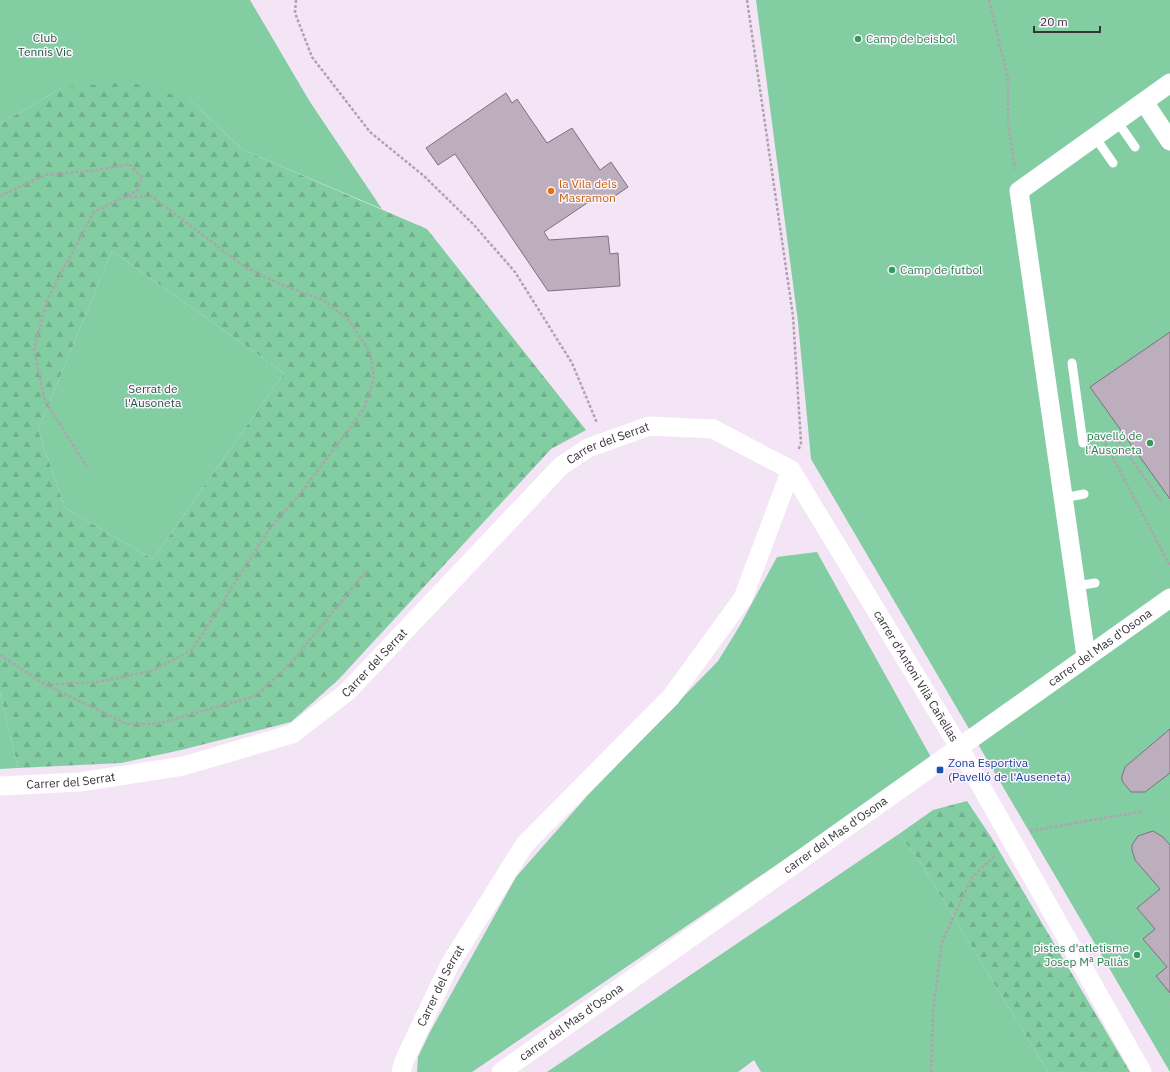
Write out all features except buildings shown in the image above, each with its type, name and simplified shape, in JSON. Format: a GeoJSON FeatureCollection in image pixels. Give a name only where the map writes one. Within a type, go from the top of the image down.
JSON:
{"type":"FeatureCollection","features":[{"type":"Feature","properties":{"kind":"street"},"geometry":{"type":"LineString","coordinates":[[1086,656],[1019,191],[1170,83]]}},
{"type":"Feature","properties":{"kind":"street"},"geometry":{"type":"LineString","coordinates":[[1144,102],[1170,141]]}},
{"type":"Feature","properties":{"kind":"street","name":"Carrer del Serrat"},"geometry":{"type":"LineString","coordinates":[[0,786],[80,782],[183,766],[292,734],[348,692],[562,466],[588,448],[649,426],[713,429],[791,470],[743,598],[671,697],[525,844],[450,964],[404,1061],[401,1072]]}},
{"type":"Feature","properties":{"kind":"street","name":"carrer d'Antoni Vilà Cañellas"},"geometry":{"type":"LineString","coordinates":[[791,470],[959,747],[1013,840],[1142,1072]]}},
{"type":"Feature","properties":{"kind":"street","name":"carrer del Mas d'Osona"},"geometry":{"type":"LineString","coordinates":[[501,1072],[1086,656],[1170,598]]}},
{"type":"Feature","properties":{"kind":"lane"},"geometry":{"type":"LineString","coordinates":[[1117,121],[1135,147]]}},
{"type":"Feature","properties":{"kind":"lane"},"geometry":{"type":"LineString","coordinates":[[1095,137],[1113,163]]}},
{"type":"Feature","properties":{"kind":"lane"},"geometry":{"type":"LineString","coordinates":[[1072,363],[1083,443]]}},
{"type":"Feature","properties":{"kind":"lane"},"geometry":{"type":"LineString","coordinates":[[1063,498],[1084,494]]}},
{"type":"Feature","properties":{"kind":"lane"},"geometry":{"type":"LineString","coordinates":[[1076,586],[1095,583]]}},
{"type":"Feature","properties":{"kind":"path"},"geometry":{"type":"LineString","coordinates":[[296,0],[295,13],[312,57],[370,132],[424,176],[474,225],[515,272],[572,363],[604,443]]}},
{"type":"Feature","properties":{"kind":"path"},"geometry":{"type":"LineString","coordinates":[[747,0],[793,316],[801,442],[791,470]]}},
{"type":"Feature","properties":{"kind":"path"},"geometry":{"type":"LineString","coordinates":[[989,0],[1008,79],[1008,124],[1019,191]]}},
{"type":"Feature","properties":{"kind":"path"},"geometry":{"type":"LineString","coordinates":[[0,196],[46,175],[97,170],[128,164],[142,177],[137,191],[94,212],[47,300],[34,350],[45,402],[86,467]]}},
{"type":"Feature","properties":{"kind":"path"},"geometry":{"type":"LineString","coordinates":[[46,685],[98,682],[152,671],[192,650],[268,531],[303,490],[364,409],[374,378],[370,353],[349,320],[323,300],[282,285],[244,267],[151,196],[124,197]]}},
{"type":"Feature","properties":{"kind":"path"},"geometry":{"type":"LineString","coordinates":[[1160,501],[1114,435],[1104,441],[1170,566]]}},
{"type":"Feature","properties":{"kind":"path"},"geometry":{"type":"LineString","coordinates":[[0,655],[46,685],[127,724],[158,724],[256,696],[292,662],[367,570]]}},
{"type":"Feature","properties":{"kind":"path"},"geometry":{"type":"LineString","coordinates":[[1051,827],[1144,811]]}},
{"type":"Feature","properties":{"kind":"path"},"geometry":{"type":"LineString","coordinates":[[931,1072],[933,1012],[942,942],[972,877],[1013,840]]}},
{"type":"Feature","properties":{"kind":"green space","name":"Club Tennis Vic"},"geometry":{"type":"Polygon","coordinates":[[[0,0],[250,0],[310,102],[382,209],[243,150],[190,100],[63,87],[0,124],[0,0]]]}},
{"type":"Feature","properties":{"kind":"green space"},"geometry":{"type":"Polygon","coordinates":[[[756,0],[1170,0],[1170,1072],[811,459],[798,322],[756,0]]]}},
{"type":"Feature","properties":{"kind":"green space"},"geometry":{"type":"Polygon","coordinates":[[[130,82],[190,100],[243,150],[427,229],[586,430],[551,449],[339,679],[291,722],[181,750],[121,763],[18,768],[0,693],[0,124],[63,87],[130,82]],[[112,251],[38,430],[65,508],[153,559],[284,373],[112,251]]]}},
{"type":"Feature","properties":{"kind":"green space","name":"Serrat de l'Ausoneta"},"geometry":{"type":"Polygon","coordinates":[[[112,251],[284,373],[153,559],[65,508],[38,430],[112,251]]]}},
{"type":"Feature","properties":{"kind":"green space"},"geometry":{"type":"Polygon","coordinates":[[[817,552],[932,759],[472,1072],[417,1072],[418,1057],[430,1032],[516,877],[588,795],[718,661],[739,627],[777,557],[817,552]]]}},
{"type":"Feature","properties":{"kind":"green space"},"geometry":{"type":"Polygon","coordinates":[[[0,693],[18,768],[0,769],[0,693]]]}},
{"type":"Feature","properties":{"kind":"green space"},"geometry":{"type":"Polygon","coordinates":[[[967,801],[991,837],[1130,1072],[1048,1072],[920,862],[899,834],[933,810],[967,801]]]}},
{"type":"Feature","properties":{"kind":"green space"},"geometry":{"type":"Polygon","coordinates":[[[899,834],[920,862],[1048,1072],[761,1072],[754,1060],[738,1072],[547,1072],[899,834]]]}},
{"type":"Feature","properties":{"kind":"place","name":"Camp de beisbol"},"geometry":{"type":"Point","coordinates":[858,39]}},
{"type":"Feature","properties":{"kind":"place","name":"la Vila dels Masramon"},"geometry":{"type":"Point","coordinates":[551,191]}},
{"type":"Feature","properties":{"kind":"place","name":"Camp de futbol"},"geometry":{"type":"Point","coordinates":[892,270]}},
{"type":"Feature","properties":{"kind":"place","name":"pavelló de l'Ausoneta"},"geometry":{"type":"Point","coordinates":[1150,443]}},
{"type":"Feature","properties":{"kind":"place","name":"Zona Esportiva (Pavelló de l'Auseneta)"},"geometry":{"type":"Point","coordinates":[940,770]}},
{"type":"Feature","properties":{"kind":"place","name":"pistes d'atletisme Josep Mª Pallàs"},"geometry":{"type":"Point","coordinates":[1137,955]}}]}
